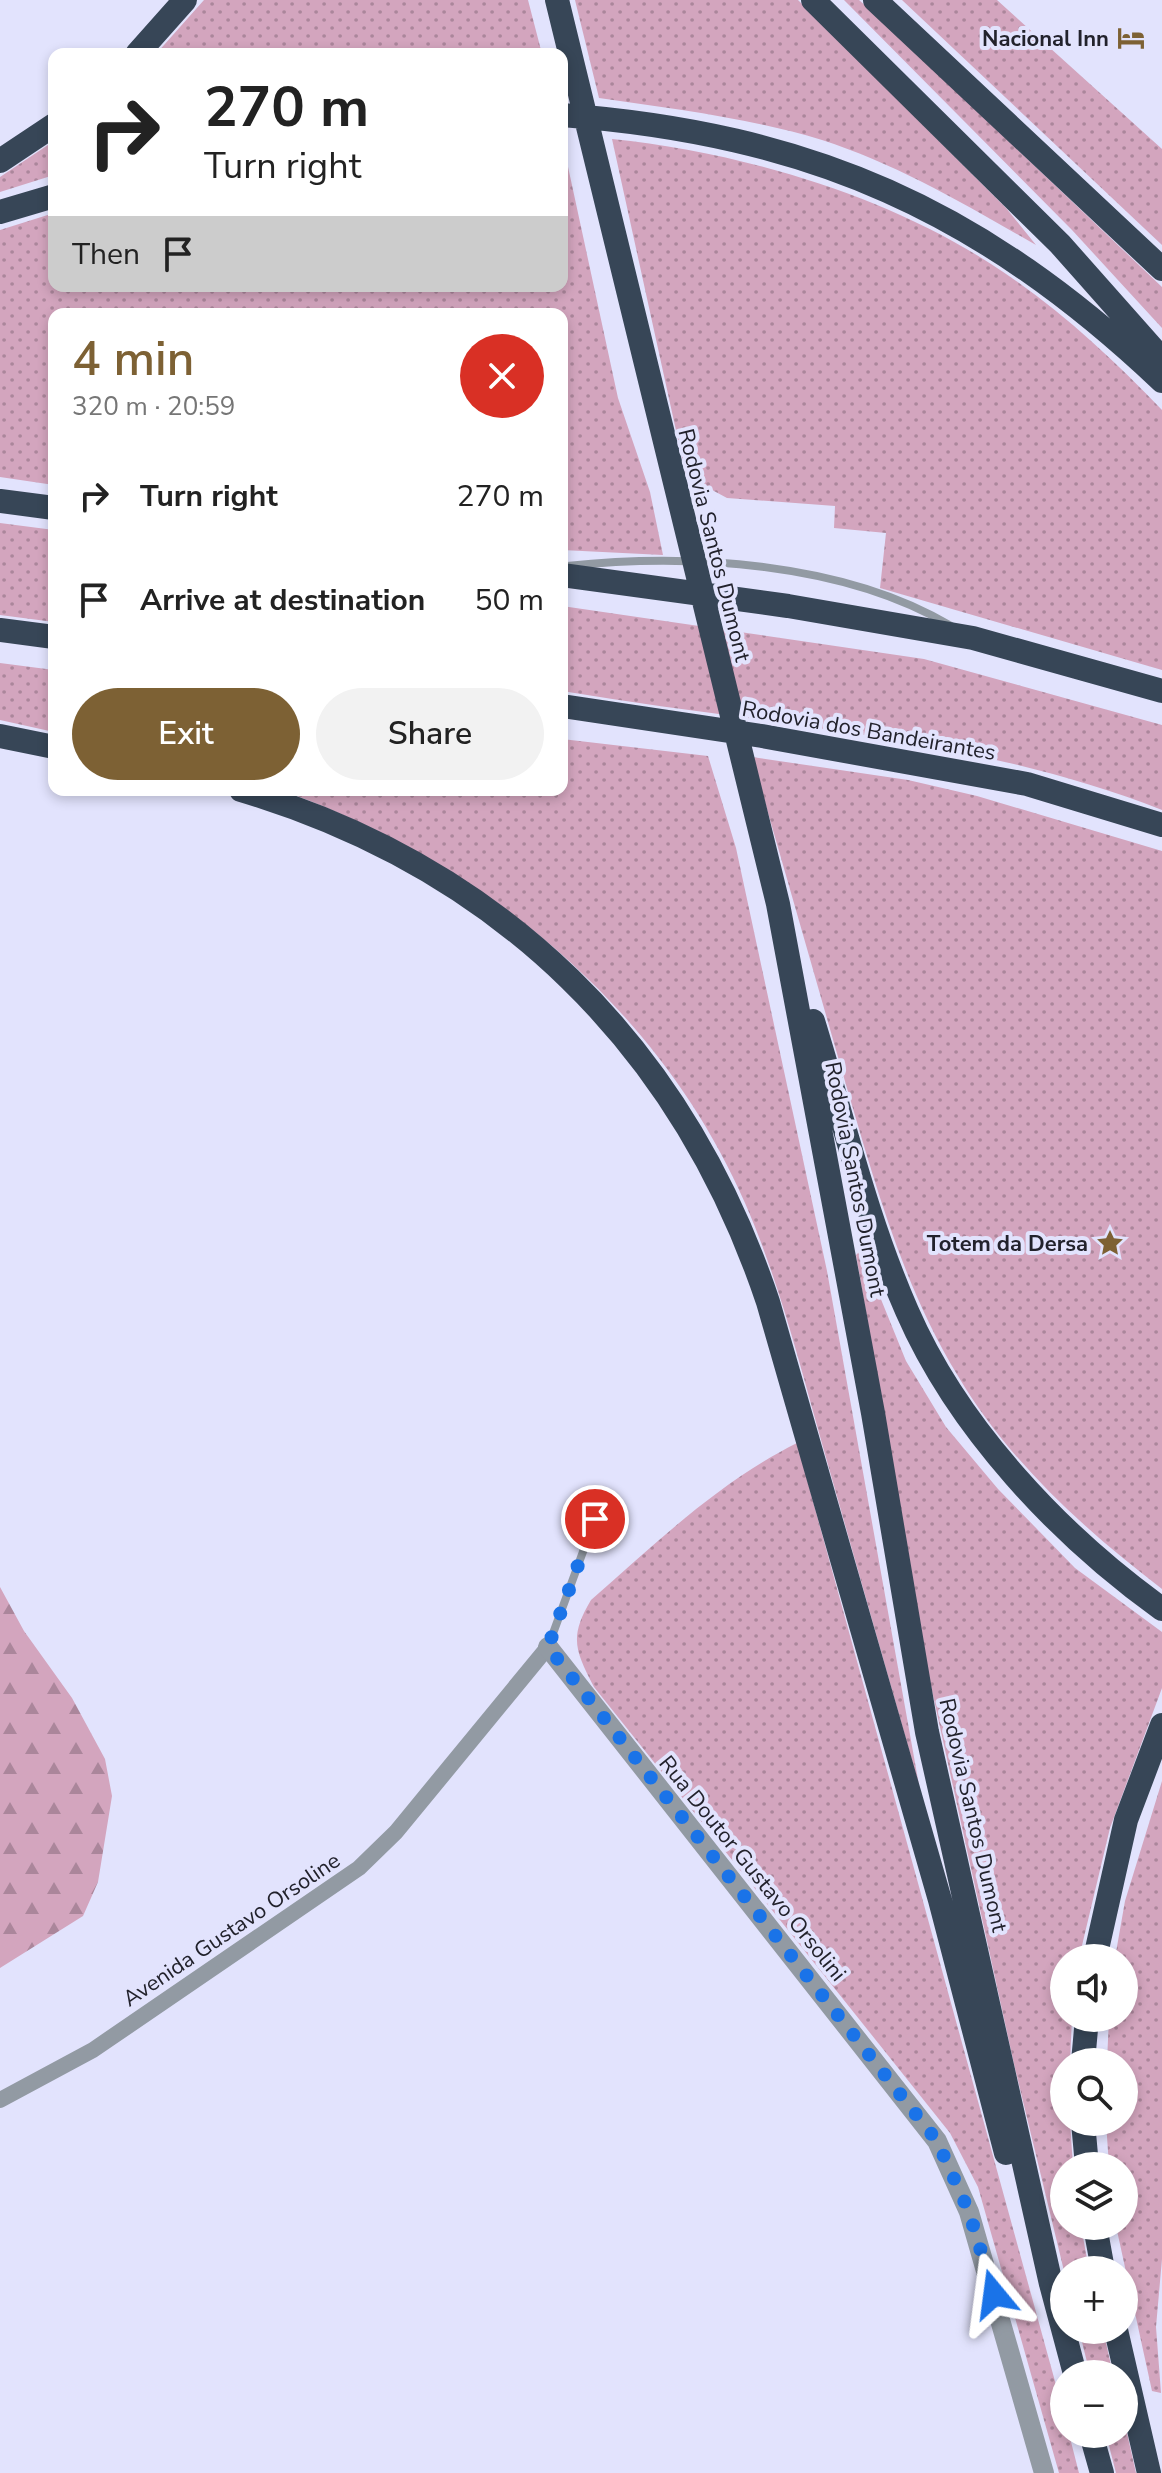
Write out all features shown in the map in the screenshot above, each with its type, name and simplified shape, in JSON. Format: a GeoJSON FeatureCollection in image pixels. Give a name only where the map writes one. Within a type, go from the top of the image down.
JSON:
{"type":"FeatureCollection","features":[{"type":"Feature","properties":{"kind":"highway"},"geometry":{"type":"LineString","coordinates":[[142,48],[185,0]]}},
{"type":"Feature","properties":{"kind":"highway","name":"Rodovia Santos Dumont"},"geometry":{"type":"LineString","coordinates":[[557,0],[778,904],[873,1413],[927,1732],[1050,2280]]}},
{"type":"Feature","properties":{"kind":"highway"},"geometry":{"type":"LineString","coordinates":[[813,0],[1060,244],[1162,359]]}},
{"type":"Feature","properties":{"kind":"highway"},"geometry":{"type":"LineString","coordinates":[[875,0],[1162,269]]}},
{"type":"Feature","properties":{"kind":"highway"},"geometry":{"type":"LineString","coordinates":[[568,116],[665,125],[754,144],[825,166],[929,209],[1032,271],[1100,322],[1162,381]]}},
{"type":"Feature","properties":{"kind":"highway"},"geometry":{"type":"LineString","coordinates":[[0,161],[48,129]]}},
{"type":"Feature","properties":{"kind":"highway"},"geometry":{"type":"LineString","coordinates":[[0,212],[48,198]]}},
{"type":"Feature","properties":{"kind":"highway"},"geometry":{"type":"LineString","coordinates":[[0,501],[48,507]]}},
{"type":"Feature","properties":{"kind":"highway"},"geometry":{"type":"LineString","coordinates":[[568,576],[788,606],[973,638],[1162,691]]}},
{"type":"Feature","properties":{"kind":"highway"},"geometry":{"type":"LineString","coordinates":[[0,630],[48,636]]}},
{"type":"Feature","properties":{"kind":"highway","name":"Rodovia dos Bandeirantes"},"geometry":{"type":"LineString","coordinates":[[568,707],[762,736],[1027,784],[1162,825]]}},
{"type":"Feature","properties":{"kind":"highway"},"geometry":{"type":"LineString","coordinates":[[0,736],[48,746]]}},
{"type":"Feature","properties":{"kind":"highway"},"geometry":{"type":"LineString","coordinates":[[258,796],[338,824],[389,848],[475,899],[527,939],[567,974],[633,1046],[687,1122],[713,1168],[752,1254],[768,1302],[940,1900],[1010,2173],[1050,2281]]}},
{"type":"Feature","properties":{"kind":"highway"},"geometry":{"type":"LineString","coordinates":[[778,904],[874,1225],[907,1312],[944,1381],[983,1435],[1042,1504],[1162,1609]]}},
{"type":"Feature","properties":{"kind":"highway"},"geometry":{"type":"LineString","coordinates":[[1098,1944],[1126,1820],[1162,1725]]}},
{"type":"Feature","properties":{"kind":"highway"},"geometry":{"type":"LineString","coordinates":[[1119,2344],[1149,2473]]}},
{"type":"Feature","properties":{"kind":"highway"},"geometry":{"type":"LineString","coordinates":[[1095,2448],[1102,2473]]}},
{"type":"Feature","properties":{"kind":"street","name":"Avenida Gustavo Orsoline"},"geometry":{"type":"LineString","coordinates":[[0,2100],[93,2050],[359,1868],[396,1832],[548,1647]]}},
{"type":"Feature","properties":{"kind":"street","name":"Rua Doutor Gustavo Orsolini"},"geometry":{"type":"LineString","coordinates":[[548,1647],[937,2141],[969,2212],[1044,2473]]}},
{"type":"Feature","properties":{"kind":"lane"},"geometry":{"type":"LineString","coordinates":[[568,566],[666,563],[808,574],[893,597],[928,612],[973,638]]}},
{"type":"Feature","properties":{"kind":"lane"},"geometry":{"type":"LineString","coordinates":[[548,1647],[595,1519]]}},
{"type":"Feature","properties":{"kind":"green space"},"geometry":{"type":"Polygon","coordinates":[[[204,0],[528,0],[540,48],[161,48],[204,0]]]}},
{"type":"Feature","properties":{"kind":"green space"},"geometry":{"type":"Polygon","coordinates":[[[575,0],[798,0],[1006,208],[1036,245],[905,173],[822,140],[739,120],[599,98],[575,0]]]}},
{"type":"Feature","properties":{"kind":"green space"},"geometry":{"type":"Polygon","coordinates":[[[844,0],[859,0],[878,17],[1162,287],[1162,328],[1072,230],[844,0]]]}},
{"type":"Feature","properties":{"kind":"green space"},"geometry":{"type":"Polygon","coordinates":[[[902,0],[997,0],[1162,149],[1162,245],[902,0]]]}},
{"type":"Feature","properties":{"kind":"green space"},"geometry":{"type":"Polygon","coordinates":[[[612,139],[710,154],[759,166],[809,180],[904,217],[949,239],[1015,280],[1060,314],[1122,370],[1162,410],[1162,670],[880,588],[886,533],[834,528],[835,506],[727,498],[686,476],[612,139]]]}},
{"type":"Feature","properties":{"kind":"green space"},"geometry":{"type":"Polygon","coordinates":[[[48,145],[48,177],[0,192],[0,177],[48,145]]]}},
{"type":"Feature","properties":{"kind":"green space"},"geometry":{"type":"Polygon","coordinates":[[[568,167],[618,398],[650,492],[663,555],[568,550],[568,308],[48,308],[48,484],[0,477],[0,230],[48,215],[48,292],[568,292],[568,167]]]}},
{"type":"Feature","properties":{"kind":"green space"},"geometry":{"type":"Polygon","coordinates":[[[0,523],[48,529],[48,621],[0,615],[0,523]]]}},
{"type":"Feature","properties":{"kind":"green space"},"geometry":{"type":"Polygon","coordinates":[[[568,607],[924,659],[1162,725],[1162,810],[1090,785],[941,748],[568,692],[568,607]]]}},
{"type":"Feature","properties":{"kind":"green space"},"geometry":{"type":"Polygon","coordinates":[[[0,663],[48,669],[48,731],[0,720],[0,663]]]}},
{"type":"Feature","properties":{"kind":"green space"},"geometry":{"type":"Polygon","coordinates":[[[568,740],[708,756],[736,848],[827,1271],[919,1785],[779,1293],[745,1203],[708,1131],[664,1065],[613,1004],[555,949],[493,900],[426,857],[355,820],[296,796],[568,796],[568,740]]]}},
{"type":"Feature","properties":{"kind":"green space"},"geometry":{"type":"Polygon","coordinates":[[[752,757],[908,780],[977,796],[1162,851],[1162,1589],[1077,1518],[1000,1437],[958,1376],[920,1304],[877,1189],[752,757]]]}},
{"type":"Feature","properties":{"kind":"green space"},"geometry":{"type":"Polygon","coordinates":[[[861,1250],[906,1361],[946,1427],[998,1489],[1075,1568],[1162,1632],[1162,1688],[1110,1828],[1082,1944],[1050,1944],[1050,2032],[1071,2032],[1071,2048],[1050,2048],[1050,2136],[1071,2136],[1072,2152],[1050,2152],[1050,2213],[929,1677],[856,1255],[861,1250]]]}},
{"type":"Feature","properties":{"kind":"green space"},"geometry":{"type":"Polygon","coordinates":[[[797,1443],[1050,2363],[1050,2441],[978,2187],[950,2133],[594,1687],[579,1653],[577,1634],[591,1600],[715,1495],[797,1443]]]}},
{"type":"Feature","properties":{"kind":"green space"},"geometry":{"type":"Polygon","coordinates":[[[0,1587],[24,1631],[72,1698],[105,1759],[112,1796],[98,1882],[83,1916],[0,1968],[0,1587]]]}},
{"type":"Feature","properties":{"kind":"green space"},"geometry":{"type":"Polygon","coordinates":[[[1162,1781],[1162,2259],[1156,2327],[1161,2393],[1152,2391],[1138,2327],[1138,2256],[1123,2256],[1119,2240],[1138,2240],[1138,2152],[1108,2152],[1107,2136],[1138,2136],[1138,2048],[1108,2048],[1108,2032],[1138,2032],[1138,1944],[1117,1944],[1125,1901],[1162,1781]]]}},
{"type":"Feature","properties":{"kind":"green space"},"geometry":{"type":"Polygon","coordinates":[[[1057,2240],[1084,2240],[1086,2256],[1060,2256],[1057,2240]]]}},
{"type":"Feature","properties":{"kind":"green space"},"geometry":{"type":"Polygon","coordinates":[[[1082,2344],[1106,2344],[1110,2360],[1086,2360],[1082,2344]]]}},
{"type":"Feature","properties":{"kind":"green space"},"geometry":{"type":"Polygon","coordinates":[[[1052,2448],[1073,2448],[1079,2473],[1059,2473],[1052,2448]]]}},
{"type":"Feature","properties":{"kind":"green space"},"geometry":{"type":"Polygon","coordinates":[[[1110,2448],[1130,2448],[1136,2473],[1116,2473],[1110,2448]]]}},
{"type":"Feature","properties":{"kind":"place","name":"Nacional Inn"},"geometry":{"type":"Point","coordinates":[1131,38]}},
{"type":"Feature","properties":{"kind":"place","name":"Totem da Dersa"},"geometry":{"type":"Point","coordinates":[1110,1243]}},
{"type":"Feature","properties":{"kind":"route"},"geometry":{"type":"LineString","coordinates":[[595,1519],[548,1647],[937,2141],[953,2170],[969,2212],[994,2294]]}}]}
